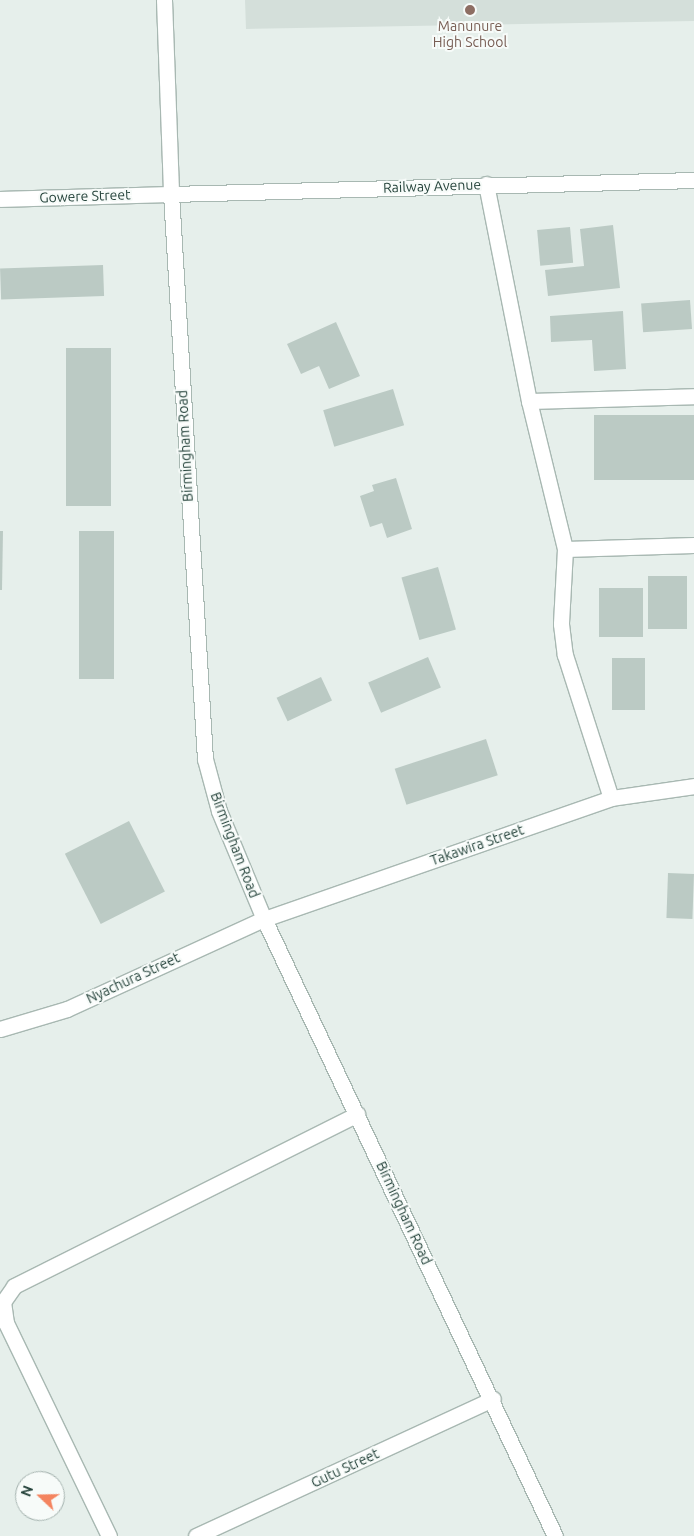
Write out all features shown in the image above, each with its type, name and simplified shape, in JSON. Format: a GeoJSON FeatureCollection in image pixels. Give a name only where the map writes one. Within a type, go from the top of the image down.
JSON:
{"type":"FeatureCollection","features":[{"type":"Feature","properties":{"kind":"street","name":"Birmingham Road"},"geometry":{"type":"LineString","coordinates":[[164,0],[170,194],[205,759],[219,812],[264,918],[493,1400],[555,1536]]}},
{"type":"Feature","properties":{"kind":"street","name":"Railway Avenue"},"geometry":{"type":"LineString","coordinates":[[170,194],[486,184],[694,180]]}},
{"type":"Feature","properties":{"kind":"street"},"geometry":{"type":"LineString","coordinates":[[486,184],[529,401],[565,549],[561,624],[565,655],[611,798]]}},
{"type":"Feature","properties":{"kind":"street","name":"Gowere Street"},"geometry":{"type":"LineString","coordinates":[[0,199],[170,194]]}},
{"type":"Feature","properties":{"kind":"street"},"geometry":{"type":"LineString","coordinates":[[529,401],[694,396]]}},
{"type":"Feature","properties":{"kind":"street"},"geometry":{"type":"LineString","coordinates":[[565,549],[694,545]]}},
{"type":"Feature","properties":{"kind":"street","name":"Takawira Street"},"geometry":{"type":"LineString","coordinates":[[264,918],[611,798],[694,786]]}},
{"type":"Feature","properties":{"kind":"street","name":"Nyachura Street"},"geometry":{"type":"LineString","coordinates":[[0,1030],[67,1009],[264,918]]}},
{"type":"Feature","properties":{"kind":"street"},"geometry":{"type":"LineString","coordinates":[[109,1536],[6,1323],[3,1302],[14,1286],[357,1114]]}},
{"type":"Feature","properties":{"kind":"street","name":"Gutu Street"},"geometry":{"type":"LineString","coordinates":[[196,1536],[493,1400]]}},
{"type":"Feature","properties":{"kind":"shaded area","name":"Manunure High School"},"geometry":{"type":"Polygon","coordinates":[[[245,0],[694,0],[694,21],[246,29],[245,0]]]}},
{"type":"Feature","properties":{"kind":"building"},"geometry":{"type":"Polygon","coordinates":[[[613,225],[620,288],[548,296],[545,270],[584,266],[580,229],[613,225]]]}},
{"type":"Feature","properties":{"kind":"building"},"geometry":{"type":"Polygon","coordinates":[[[570,227],[573,263],[540,266],[537,230],[570,227]]]}},
{"type":"Feature","properties":{"kind":"building"},"geometry":{"type":"Polygon","coordinates":[[[103,265],[104,296],[1,300],[0,269],[103,265]]]}},
{"type":"Feature","properties":{"kind":"building"},"geometry":{"type":"Polygon","coordinates":[[[690,300],[692,329],[643,332],[641,303],[690,300]]]}},
{"type":"Feature","properties":{"kind":"building"},"geometry":{"type":"Polygon","coordinates":[[[623,311],[626,369],[594,371],[592,340],[551,342],[550,316],[623,311]]]}},
{"type":"Feature","properties":{"kind":"building"},"geometry":{"type":"Polygon","coordinates":[[[336,322],[360,376],[329,389],[319,366],[301,374],[287,344],[336,322]]]}},
{"type":"Feature","properties":{"kind":"building"},"geometry":{"type":"Polygon","coordinates":[[[66,348],[111,348],[111,506],[66,506],[66,348]]]}},
{"type":"Feature","properties":{"kind":"building"},"geometry":{"type":"Polygon","coordinates":[[[393,389],[404,425],[334,447],[323,410],[393,389]]]}},
{"type":"Feature","properties":{"kind":"building"},"geometry":{"type":"Polygon","coordinates":[[[594,415],[694,415],[694,480],[594,480],[594,415]]]}},
{"type":"Feature","properties":{"kind":"building"},"geometry":{"type":"Polygon","coordinates":[[[396,478],[412,529],[387,538],[382,523],[370,527],[360,496],[374,491],[372,485],[396,478]]]}},
{"type":"Feature","properties":{"kind":"building"},"geometry":{"type":"Polygon","coordinates":[[[0,531],[3,531],[2,590],[0,590],[0,531]]]}},
{"type":"Feature","properties":{"kind":"building"},"geometry":{"type":"Polygon","coordinates":[[[79,531],[114,531],[114,679],[79,679],[79,531]]]}},
{"type":"Feature","properties":{"kind":"building"},"geometry":{"type":"Polygon","coordinates":[[[438,567],[456,629],[419,640],[401,577],[438,567]]]}},
{"type":"Feature","properties":{"kind":"building"},"geometry":{"type":"Polygon","coordinates":[[[648,576],[687,576],[687,629],[648,629],[648,576]]]}},
{"type":"Feature","properties":{"kind":"building"},"geometry":{"type":"Polygon","coordinates":[[[599,588],[643,588],[643,637],[599,637],[599,588]]]}},
{"type":"Feature","properties":{"kind":"building"},"geometry":{"type":"Polygon","coordinates":[[[428,657],[441,687],[381,713],[368,682],[428,657]]]}},
{"type":"Feature","properties":{"kind":"building"},"geometry":{"type":"Polygon","coordinates":[[[612,658],[645,658],[645,710],[612,710],[612,658]]]}},
{"type":"Feature","properties":{"kind":"building"},"geometry":{"type":"Polygon","coordinates":[[[321,677],[332,701],[288,721],[277,698],[321,677]]]}},
{"type":"Feature","properties":{"kind":"building"},"geometry":{"type":"Polygon","coordinates":[[[486,739],[498,775],[406,805],[395,769],[486,739]]]}},
{"type":"Feature","properties":{"kind":"building"},"geometry":{"type":"Polygon","coordinates":[[[129,821],[165,891],[101,924],[65,854],[129,821]]]}},
{"type":"Feature","properties":{"kind":"building"},"geometry":{"type":"Polygon","coordinates":[[[668,873],[694,874],[692,919],[666,918],[668,873]]]}},
{"type":"Feature","properties":{"kind":"place","name":"Manunure High School"},"geometry":{"type":"Point","coordinates":[470,10]}}]}
